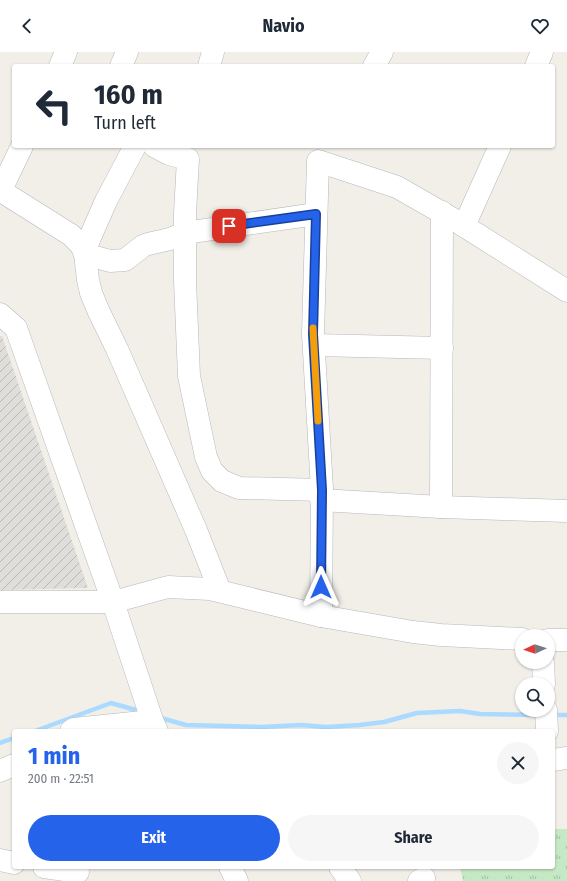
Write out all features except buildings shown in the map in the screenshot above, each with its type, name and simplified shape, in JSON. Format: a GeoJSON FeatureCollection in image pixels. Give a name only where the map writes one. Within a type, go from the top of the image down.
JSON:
{"type":"FeatureCollection","features":[{"type":"Feature","properties":{"kind":"street"},"geometry":{"type":"LineString","coordinates":[[61,64],[66,52]]}},
{"type":"Feature","properties":{"kind":"street"},"geometry":{"type":"LineString","coordinates":[[122,64],[127,52]]}},
{"type":"Feature","properties":{"kind":"street"},"geometry":{"type":"LineString","coordinates":[[210,64],[213,52]]}},
{"type":"Feature","properties":{"kind":"street"},"geometry":{"type":"LineString","coordinates":[[375,64],[382,52]]}},
{"type":"Feature","properties":{"kind":"street"},"geometry":{"type":"LineString","coordinates":[[537,64],[542,52]]}},
{"type":"Feature","properties":{"kind":"street"},"geometry":{"type":"LineString","coordinates":[[21,148],[0,191],[71,235],[81,245],[84,252],[91,293],[196,530],[220,591]]}},
{"type":"Feature","properties":{"kind":"street"},"geometry":{"type":"LineString","coordinates":[[84,252],[106,201],[134,148]]}},
{"type":"Feature","properties":{"kind":"street"},"geometry":{"type":"LineString","coordinates":[[158,148],[169,154],[189,153],[185,213],[185,281],[189,376],[206,457],[212,471],[222,481],[239,488],[441,507],[567,511]]}},
{"type":"Feature","properties":{"kind":"street"},"geometry":{"type":"LineString","coordinates":[[464,226],[499,148]]}},
{"type":"Feature","properties":{"kind":"street"},"geometry":{"type":"LineString","coordinates":[[320,616],[321,495],[313,334],[316,214],[322,153],[397,187],[442,212],[567,291]]}},
{"type":"Feature","properties":{"kind":"street"},"geometry":{"type":"LineString","coordinates":[[441,507],[442,212]]}},
{"type":"Feature","properties":{"kind":"street"},"geometry":{"type":"LineString","coordinates":[[84,252],[110,261],[125,260],[143,246],[185,233],[316,214]]}},
{"type":"Feature","properties":{"kind":"street"},"geometry":{"type":"LineString","coordinates":[[0,314],[16,328],[113,602],[152,720],[74,729]]}},
{"type":"Feature","properties":{"kind":"street"},"geometry":{"type":"LineString","coordinates":[[314,345],[442,348]]}},
{"type":"Feature","properties":{"kind":"street"},"geometry":{"type":"LineString","coordinates":[[0,602],[113,602],[168,587],[210,589],[320,616],[420,633],[515,639]]}},
{"type":"Feature","properties":{"kind":"street"},"geometry":{"type":"LineString","coordinates":[[555,640],[567,640]]}},
{"type":"Feature","properties":{"kind":"street"},"geometry":{"type":"LineString","coordinates":[[555,760],[567,758]]}},
{"type":"Feature","properties":{"kind":"street"},"geometry":{"type":"LineString","coordinates":[[0,771],[12,766]]}},
{"type":"Feature","properties":{"kind":"street"},"geometry":{"type":"LineString","coordinates":[[0,860],[12,862]]}},
{"type":"Feature","properties":{"kind":"street"},"geometry":{"type":"LineString","coordinates":[[58,869],[78,872]]}},
{"type":"Feature","properties":{"kind":"street"},"geometry":{"type":"LineString","coordinates":[[231,869],[237,881]]}},
{"type":"Feature","properties":{"kind":"street"},"geometry":{"type":"LineString","coordinates":[[341,869],[350,881]]}},
{"type":"Feature","properties":{"kind":"shaded area"},"geometry":{"type":"Polygon","coordinates":[[[0,336],[2,336],[88,588],[0,590],[0,336]]]}},
{"type":"Feature","properties":{"kind":"green space"},"geometry":{"type":"Polygon","coordinates":[[[555,829],[567,829],[567,881],[463,881],[460,869],[555,869],[555,829]]]}},
{"type":"Feature","properties":{"kind":"waterway"},"geometry":{"type":"LineString","coordinates":[[40,729],[111,703],[143,712]]}},
{"type":"Feature","properties":{"kind":"waterway"},"geometry":{"type":"LineString","coordinates":[[157,717],[186,725],[261,727],[301,725],[326,727],[384,722],[417,713],[460,711],[480,714],[515,715]]}},
{"type":"Feature","properties":{"kind":"waterway"},"geometry":{"type":"LineString","coordinates":[[555,715],[567,715]]}},
{"type":"Feature","properties":{"kind":"waterway"},"geometry":{"type":"LineString","coordinates":[[0,743],[12,739]]}},
{"type":"Feature","properties":{"kind":"slow traffic"},"geometry":{"type":"LineString","coordinates":[[313,328],[318,421]]}},
{"type":"Feature","properties":{"kind":"route"},"geometry":{"type":"LineString","coordinates":[[229,226],[316,214],[313,334],[322,490],[321,587]]}}]}
